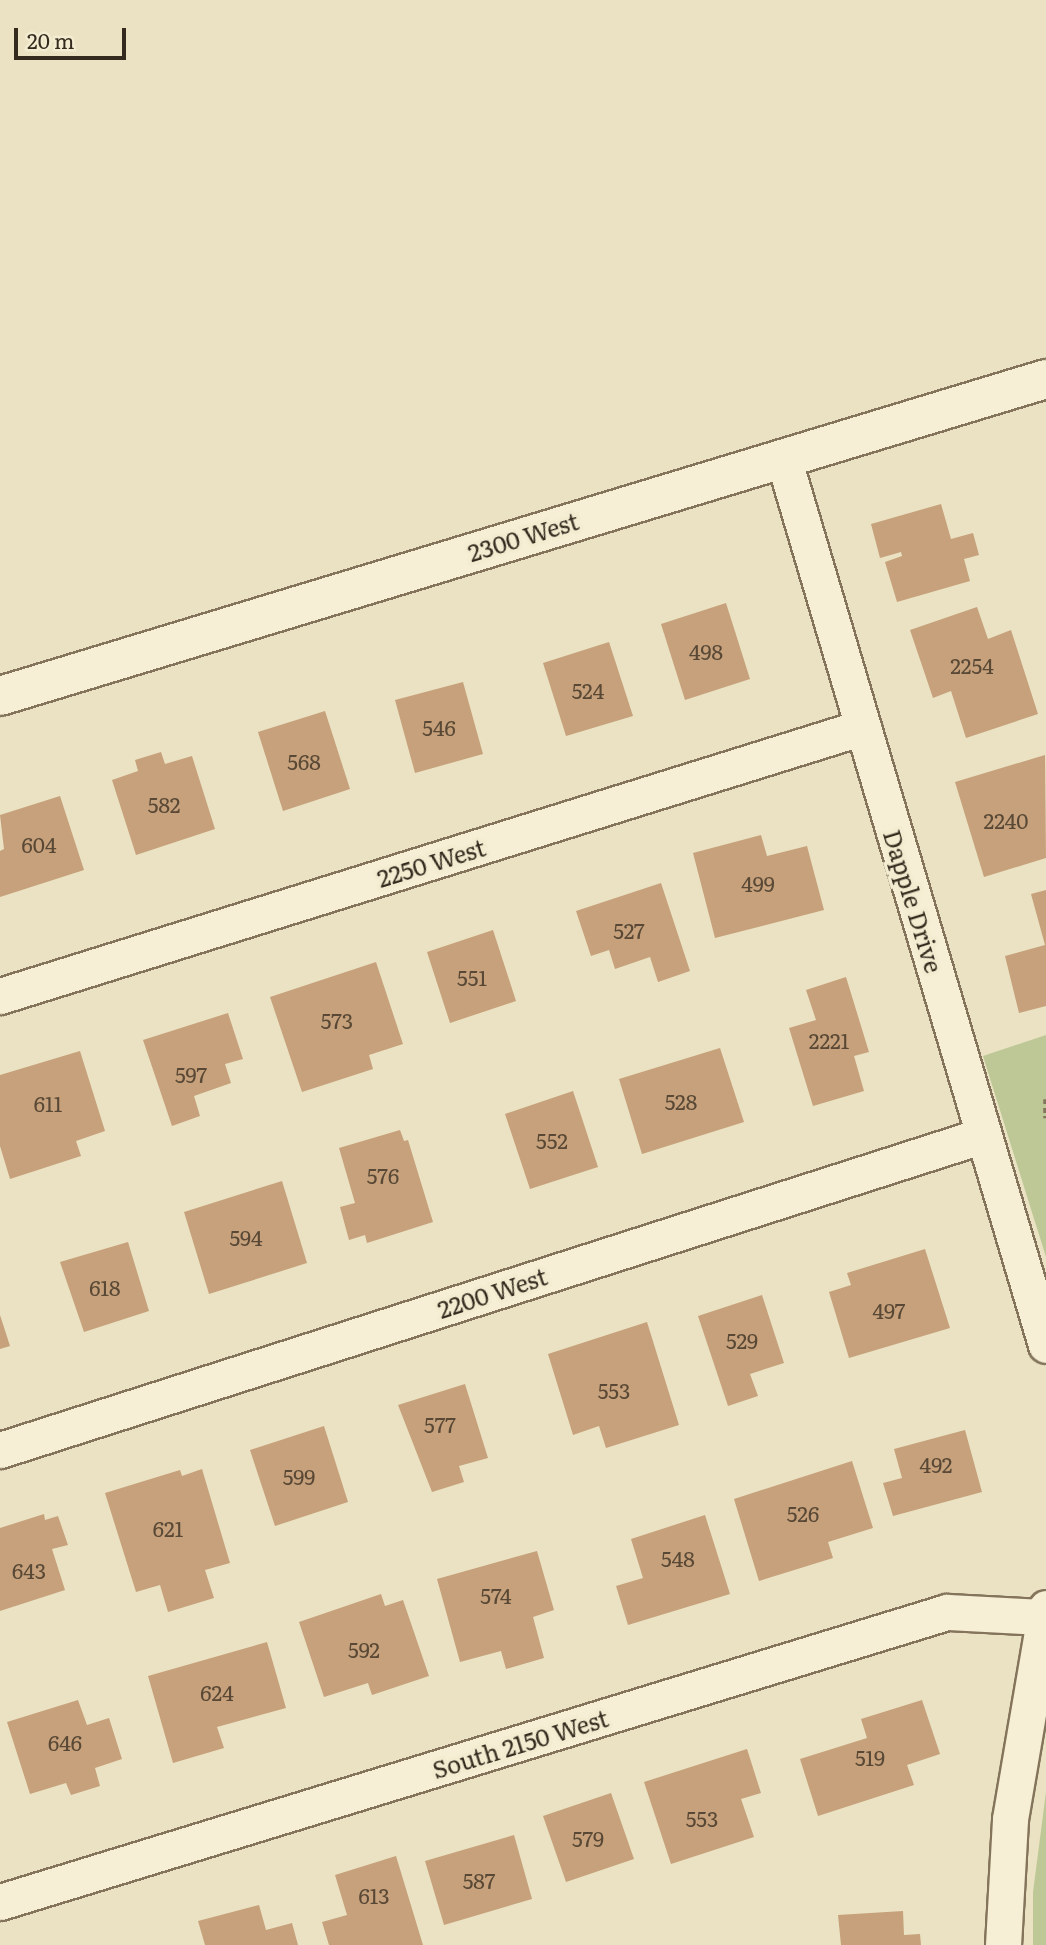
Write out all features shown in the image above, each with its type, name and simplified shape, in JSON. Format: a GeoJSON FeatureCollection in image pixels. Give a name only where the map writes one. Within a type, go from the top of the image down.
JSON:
{"type":"FeatureCollection","features":[{"type":"Feature","properties":{"kind":"main road","name":"2300 West"},"geometry":{"type":"LineString","coordinates":[[0,696],[1046,379]]}},
{"type":"Feature","properties":{"kind":"street","name":"Dapple Drive"},"geometry":{"type":"LineString","coordinates":[[783,457],[1046,1345]]}},
{"type":"Feature","properties":{"kind":"street","name":"2250 West"},"geometry":{"type":"LineString","coordinates":[[0,996],[863,727]]}},
{"type":"Feature","properties":{"kind":"street","name":"2200 West"},"geometry":{"type":"LineString","coordinates":[[0,1450],[984,1135]]}},
{"type":"Feature","properties":{"kind":"street","name":"South 2150 West"},"geometry":{"type":"LineString","coordinates":[[0,1902],[947,1612],[1045,1612]]}},
{"type":"Feature","properties":{"kind":"street"},"geometry":{"type":"LineString","coordinates":[[1003,1945],[1010,1819],[1045,1612]]}},
{"type":"Feature","properties":{"kind":"path"},"geometry":{"type":"LineString","coordinates":[[1046,1099],[1046,1118]]}},
{"type":"Feature","properties":{"kind":"green space"},"geometry":{"type":"Polygon","coordinates":[[[1046,1035],[1046,1257],[983,1056],[1046,1035]]]}},
{"type":"Feature","properties":{"kind":"green space"},"geometry":{"type":"Polygon","coordinates":[[[1046,1792],[1046,1945],[1033,1945],[1033,1892],[1046,1792]]]}},
{"type":"Feature","properties":{"kind":"building"},"geometry":{"type":"Polygon","coordinates":[[[941,504],[951,539],[973,533],[979,555],[964,559],[970,581],[897,602],[885,562],[902,556],[901,552],[880,558],[871,524],[941,504]]]}},
{"type":"Feature","properties":{"kind":"building"},"geometry":{"type":"Polygon","coordinates":[[[726,603],[750,679],[685,700],[661,624],[726,603]]]}},
{"type":"Feature","properties":{"kind":"building"},"geometry":{"type":"Polygon","coordinates":[[[977,607],[988,639],[1011,630],[1038,714],[966,738],[951,691],[933,698],[910,630],[977,607]]]}},
{"type":"Feature","properties":{"kind":"building"},"geometry":{"type":"Polygon","coordinates":[[[609,642],[633,716],[566,736],[543,663],[609,642]]]}},
{"type":"Feature","properties":{"kind":"building"},"geometry":{"type":"Polygon","coordinates":[[[463,682],[483,754],[415,773],[395,700],[463,682]]]}},
{"type":"Feature","properties":{"kind":"building"},"geometry":{"type":"Polygon","coordinates":[[[325,711],[350,789],[283,811],[258,732],[325,711]]]}},
{"type":"Feature","properties":{"kind":"building"},"geometry":{"type":"Polygon","coordinates":[[[161,752],[165,764],[192,756],[215,829],[136,855],[112,780],[138,771],[135,760],[161,752]]]}},
{"type":"Feature","properties":{"kind":"building"},"geometry":{"type":"Polygon","coordinates":[[[1045,755],[1046,858],[984,877],[955,782],[1045,755]]]}},
{"type":"Feature","properties":{"kind":"building"},"geometry":{"type":"Polygon","coordinates":[[[60,796],[84,870],[0,897],[0,851],[4,849],[0,815],[60,796]]]}},
{"type":"Feature","properties":{"kind":"building"},"geometry":{"type":"Polygon","coordinates":[[[761,835],[767,856],[807,846],[824,910],[715,938],[693,853],[761,835]]]}},
{"type":"Feature","properties":{"kind":"building"},"geometry":{"type":"Polygon","coordinates":[[[661,883],[690,971],[658,982],[650,957],[615,969],[609,950],[591,956],[576,911],[661,883]]]}},
{"type":"Feature","properties":{"kind":"building"},"geometry":{"type":"Polygon","coordinates":[[[1046,890],[1046,1006],[1019,1013],[1005,956],[1045,945],[1031,894],[1046,890]]]}},
{"type":"Feature","properties":{"kind":"building"},"geometry":{"type":"Polygon","coordinates":[[[493,930],[516,1001],[450,1023],[427,952],[493,930]]]}},
{"type":"Feature","properties":{"kind":"building"},"geometry":{"type":"Polygon","coordinates":[[[376,962],[403,1044],[369,1055],[373,1069],[302,1092],[270,997],[376,962]]]}},
{"type":"Feature","properties":{"kind":"building"},"geometry":{"type":"Polygon","coordinates":[[[846,977],[869,1052],[854,1056],[864,1091],[813,1106],[789,1028],[816,1020],[806,990],[846,977]]]}},
{"type":"Feature","properties":{"kind":"building"},"geometry":{"type":"Polygon","coordinates":[[[228,1013],[243,1059],[225,1064],[231,1083],[194,1096],[200,1116],[172,1126],[143,1040],[228,1013]]]}},
{"type":"Feature","properties":{"kind":"building"},"geometry":{"type":"Polygon","coordinates":[[[720,1048],[744,1122],[642,1154],[619,1079],[720,1048]]]}},
{"type":"Feature","properties":{"kind":"building"},"geometry":{"type":"Polygon","coordinates":[[[80,1051],[105,1131],[76,1141],[81,1156],[10,1179],[0,1146],[0,1075],[80,1051]]]}},
{"type":"Feature","properties":{"kind":"building"},"geometry":{"type":"Polygon","coordinates":[[[573,1091],[598,1167],[530,1189],[505,1114],[573,1091]]]}},
{"type":"Feature","properties":{"kind":"building"},"geometry":{"type":"Polygon","coordinates":[[[400,1130],[404,1141],[408,1140],[433,1222],[367,1243],[365,1235],[349,1240],[340,1207],[355,1203],[339,1148],[400,1130]]]}},
{"type":"Feature","properties":{"kind":"building"},"geometry":{"type":"Polygon","coordinates":[[[282,1181],[307,1263],[209,1294],[184,1212],[282,1181]]]}},
{"type":"Feature","properties":{"kind":"building"},"geometry":{"type":"Polygon","coordinates":[[[128,1242],[149,1311],[84,1332],[60,1262],[128,1242]]]}},
{"type":"Feature","properties":{"kind":"building"},"geometry":{"type":"Polygon","coordinates":[[[925,1249],[950,1328],[849,1358],[829,1292],[851,1285],[847,1273],[925,1249]]]}},
{"type":"Feature","properties":{"kind":"building"},"geometry":{"type":"Polygon","coordinates":[[[762,1295],[784,1363],[750,1374],[758,1396],[728,1406],[698,1316],[762,1295]]]}},
{"type":"Feature","properties":{"kind":"building"},"geometry":{"type":"Polygon","coordinates":[[[0,1315],[10,1346],[0,1349],[0,1315]]]}},
{"type":"Feature","properties":{"kind":"building"},"geometry":{"type":"Polygon","coordinates":[[[647,1322],[679,1425],[606,1448],[599,1426],[573,1435],[548,1354],[647,1322]]]}},
{"type":"Feature","properties":{"kind":"building"},"geometry":{"type":"Polygon","coordinates":[[[465,1384],[488,1458],[459,1466],[464,1482],[432,1492],[398,1405],[465,1384]]]}},
{"type":"Feature","properties":{"kind":"building"},"geometry":{"type":"Polygon","coordinates":[[[324,1426],[348,1502],[275,1526],[250,1450],[324,1426]]]}},
{"type":"Feature","properties":{"kind":"building"},"geometry":{"type":"Polygon","coordinates":[[[965,1430],[982,1492],[893,1516],[883,1483],[902,1478],[894,1449],[965,1430]]]}},
{"type":"Feature","properties":{"kind":"building"},"geometry":{"type":"Polygon","coordinates":[[[852,1461],[873,1528],[828,1542],[833,1558],[759,1581],[734,1499],[852,1461]]]}},
{"type":"Feature","properties":{"kind":"building"},"geometry":{"type":"Polygon","coordinates":[[[202,1469],[230,1563],[205,1570],[214,1598],[168,1612],[160,1585],[136,1592],[105,1493],[180,1470],[182,1476],[202,1469]]]}},
{"type":"Feature","properties":{"kind":"building"},"geometry":{"type":"Polygon","coordinates":[[[44,1514],[45,1520],[58,1516],[68,1545],[52,1549],[65,1590],[0,1611],[0,1528],[44,1514]]]}},
{"type":"Feature","properties":{"kind":"building"},"geometry":{"type":"Polygon","coordinates":[[[705,1515],[730,1594],[628,1625],[616,1586],[643,1578],[631,1539],[705,1515]]]}},
{"type":"Feature","properties":{"kind":"building"},"geometry":{"type":"Polygon","coordinates":[[[537,1551],[554,1610],[533,1617],[544,1658],[506,1669],[501,1651],[460,1662],[437,1579],[537,1551]]]}},
{"type":"Feature","properties":{"kind":"building"},"geometry":{"type":"Polygon","coordinates":[[[381,1594],[385,1606],[403,1600],[429,1676],[372,1695],[368,1683],[324,1697],[299,1622],[381,1594]]]}},
{"type":"Feature","properties":{"kind":"building"},"geometry":{"type":"Polygon","coordinates":[[[267,1642],[286,1708],[217,1727],[224,1748],[173,1763],[148,1676],[267,1642]]]}},
{"type":"Feature","properties":{"kind":"building"},"geometry":{"type":"Polygon","coordinates":[[[78,1700],[87,1725],[109,1718],[122,1759],[95,1768],[100,1786],[71,1795],[66,1783],[30,1794],[7,1722],[78,1700]]]}},
{"type":"Feature","properties":{"kind":"building"},"geometry":{"type":"Polygon","coordinates":[[[922,1700],[940,1754],[907,1765],[914,1785],[818,1816],[800,1759],[867,1738],[861,1719],[922,1700]]]}},
{"type":"Feature","properties":{"kind":"building"},"geometry":{"type":"Polygon","coordinates":[[[747,1749],[761,1793],[741,1799],[754,1837],[671,1864],[644,1782],[747,1749]]]}},
{"type":"Feature","properties":{"kind":"building"},"geometry":{"type":"Polygon","coordinates":[[[611,1793],[634,1859],[566,1882],[543,1816],[611,1793]]]}},
{"type":"Feature","properties":{"kind":"building"},"geometry":{"type":"Polygon","coordinates":[[[514,1835],[532,1899],[444,1925],[425,1861],[514,1835]]]}},
{"type":"Feature","properties":{"kind":"building"},"geometry":{"type":"Polygon","coordinates":[[[396,1856],[423,1945],[329,1945],[322,1922],[347,1915],[335,1875],[396,1856]]]}},
{"type":"Feature","properties":{"kind":"building"},"geometry":{"type":"Polygon","coordinates":[[[259,1905],[266,1930],[292,1923],[298,1945],[205,1945],[198,1921],[259,1905]]]}},
{"type":"Feature","properties":{"kind":"building"},"geometry":{"type":"Polygon","coordinates":[[[903,1911],[904,1935],[920,1934],[921,1945],[841,1945],[838,1915],[903,1911]]]}}]}
